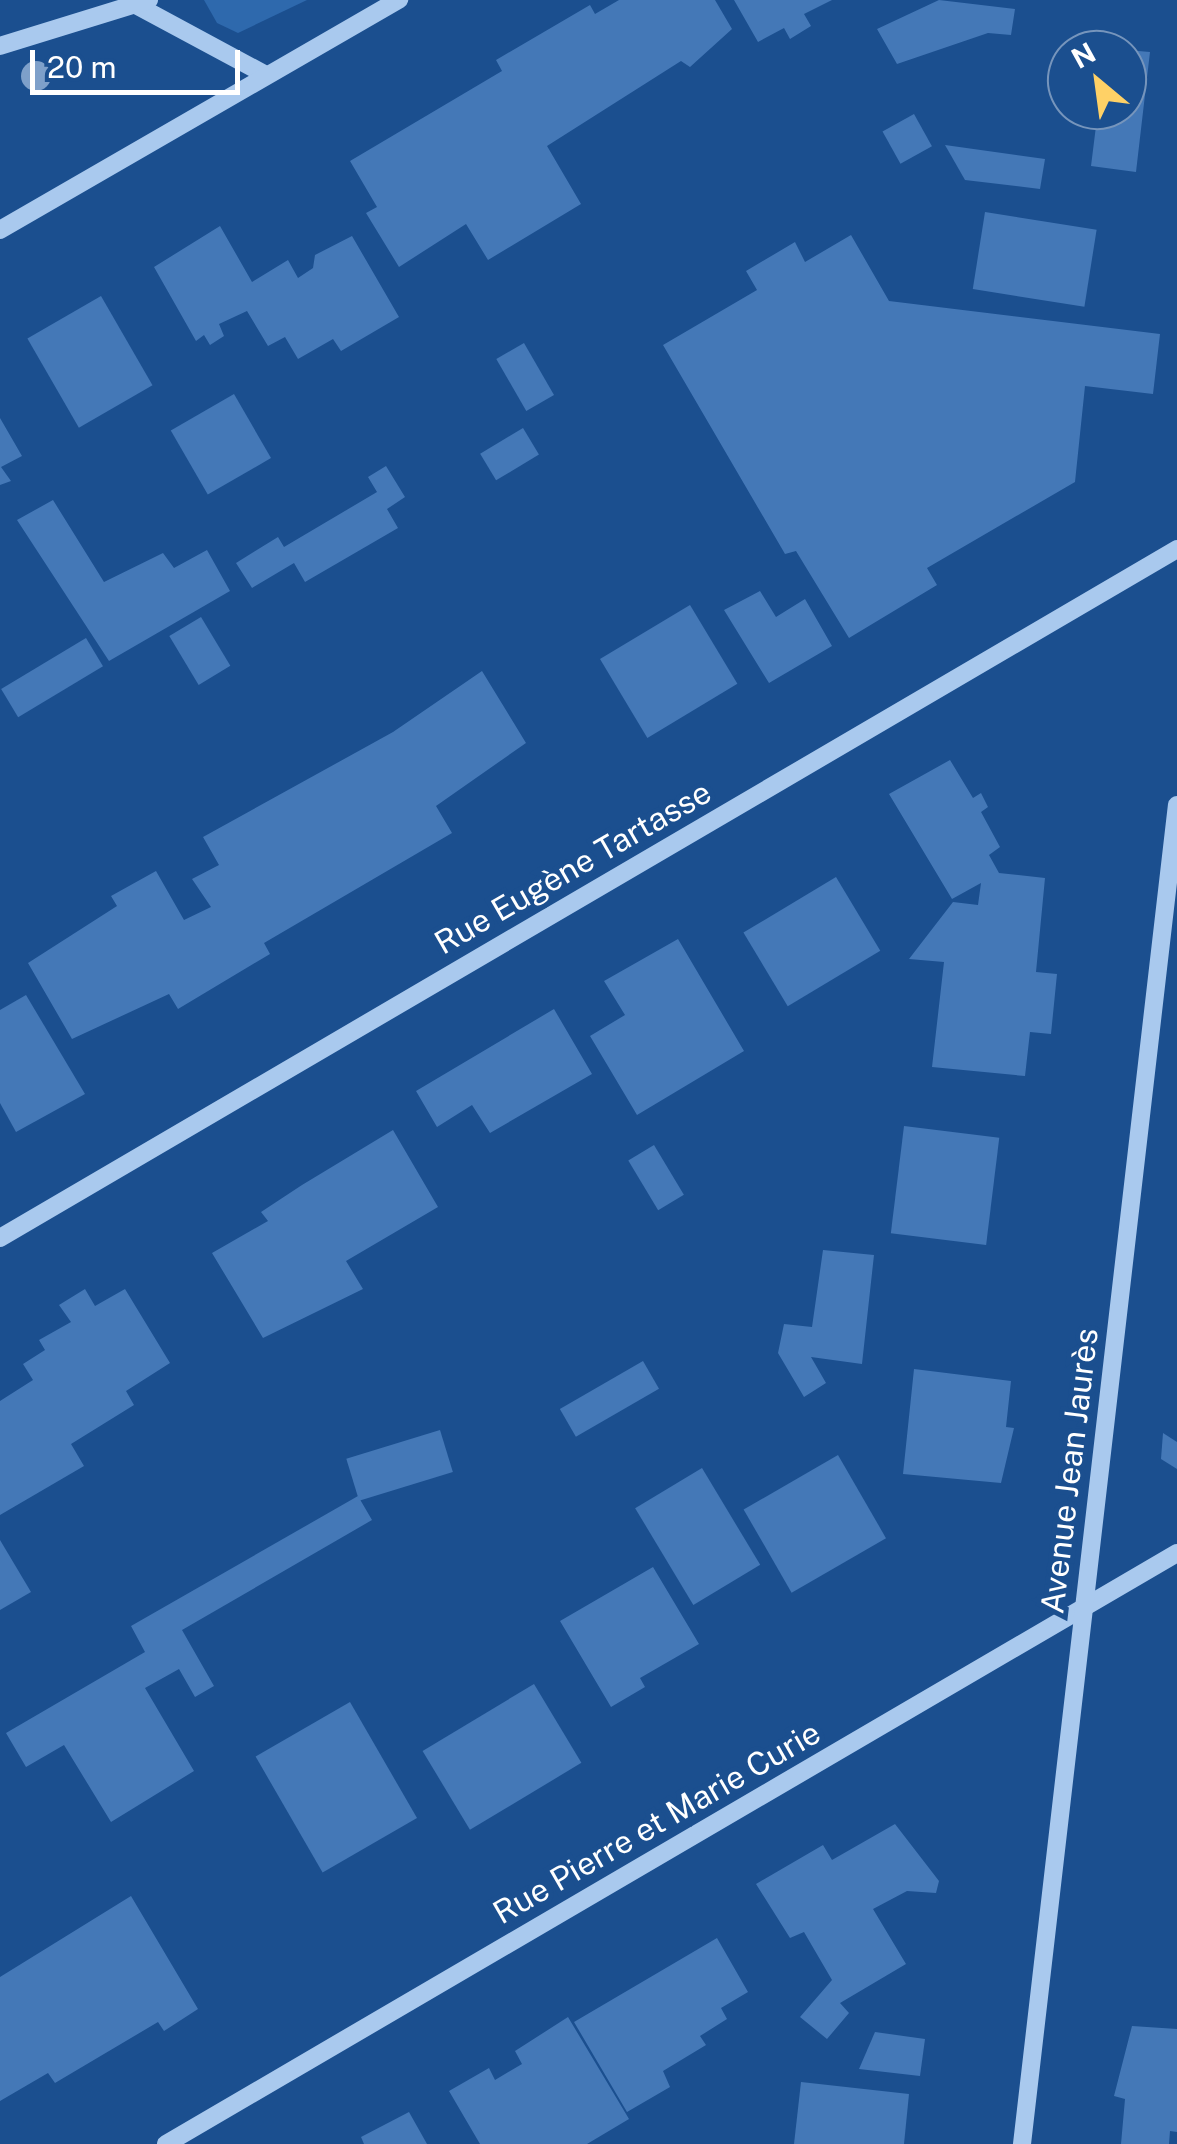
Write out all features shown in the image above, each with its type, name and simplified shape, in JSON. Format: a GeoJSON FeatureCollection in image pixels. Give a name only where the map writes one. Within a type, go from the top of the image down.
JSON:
{"type":"FeatureCollection","features":[{"type":"Feature","properties":{"kind":"street"},"geometry":{"type":"LineString","coordinates":[[0,230],[398,0]]}},
{"type":"Feature","properties":{"kind":"street"},"geometry":{"type":"LineString","coordinates":[[0,46],[142,2],[266,74]]}},
{"type":"Feature","properties":{"kind":"street","name":"Rue Eugène Tartasse"},"geometry":{"type":"LineString","coordinates":[[0,1238],[1177,549]]}},
{"type":"Feature","properties":{"kind":"street","name":"Avenue Jean Jaurès"},"geometry":{"type":"LineString","coordinates":[[1022,2144],[1177,805]]}},
{"type":"Feature","properties":{"kind":"street","name":"Rue Pierre et Marie Curie"},"geometry":{"type":"LineString","coordinates":[[166,2144],[1177,1553]]}},
{"type":"Feature","properties":{"kind":"shaded area"},"geometry":{"type":"Polygon","coordinates":[[[204,0],[307,0],[238,33],[217,23],[204,0]]]}},
{"type":"Feature","properties":{"kind":"building"},"geometry":{"type":"Polygon","coordinates":[[[619,0],[715,0],[732,29],[690,67],[681,61],[547,146],[581,204],[488,260],[466,224],[399,267],[366,213],[377,207],[350,161],[502,71],[496,60],[590,5],[595,14],[619,0]]]}},
{"type":"Feature","properties":{"kind":"building"},"geometry":{"type":"Polygon","coordinates":[[[734,0],[832,0],[804,14],[811,26],[790,39],[784,28],[758,42],[734,0]]]}},
{"type":"Feature","properties":{"kind":"building"},"geometry":{"type":"Polygon","coordinates":[[[939,0],[1015,9],[1011,35],[988,33],[897,64],[877,29],[939,0]]]}},
{"type":"Feature","properties":{"kind":"building"},"geometry":{"type":"Polygon","coordinates":[[[914,114],[932,146],[900,164],[883,131],[914,114]]]}},
{"type":"Feature","properties":{"kind":"building"},"geometry":{"type":"Polygon","coordinates":[[[1096,130],[1141,130],[1136,172],[1091,166],[1096,130]]]}},
{"type":"Feature","properties":{"kind":"building"},"geometry":{"type":"Polygon","coordinates":[[[945,145],[1045,159],[1040,189],[965,180],[945,145]]]}},
{"type":"Feature","properties":{"kind":"building"},"geometry":{"type":"Polygon","coordinates":[[[985,212],[1097,230],[1084,307],[973,289],[985,212]]]}},
{"type":"Feature","properties":{"kind":"building"},"geometry":{"type":"Polygon","coordinates":[[[220,226],[252,282],[288,260],[298,278],[313,268],[315,255],[352,236],[399,317],[341,351],[333,339],[298,359],[285,337],[268,346],[247,311],[219,324],[224,336],[210,345],[204,335],[196,341],[154,267],[220,226]]]}},
{"type":"Feature","properties":{"kind":"building"},"geometry":{"type":"Polygon","coordinates":[[[851,235],[889,301],[1160,334],[1153,394],[1085,386],[1075,482],[927,568],[937,585],[849,638],[796,551],[785,554],[663,345],[757,290],[746,271],[795,242],[805,262],[851,235]]]}},
{"type":"Feature","properties":{"kind":"building"},"geometry":{"type":"Polygon","coordinates":[[[101,296],[153,385],[79,428],[27,338],[101,296]]]}},
{"type":"Feature","properties":{"kind":"building"},"geometry":{"type":"Polygon","coordinates":[[[524,343],[554,395],[526,411],[496,359],[524,343]]]}},
{"type":"Feature","properties":{"kind":"building"},"geometry":{"type":"Polygon","coordinates":[[[234,394],[271,458],[208,495],[171,430],[234,394]]]}},
{"type":"Feature","properties":{"kind":"building"},"geometry":{"type":"Polygon","coordinates":[[[0,418],[22,456],[1,467],[11,481],[0,485],[0,418]]]}},
{"type":"Feature","properties":{"kind":"building"},"geometry":{"type":"Polygon","coordinates":[[[523,428],[539,455],[496,480],[480,454],[523,428]]]}},
{"type":"Feature","properties":{"kind":"building"},"geometry":{"type":"Polygon","coordinates":[[[386,466],[405,497],[387,509],[398,528],[305,582],[294,563],[252,588],[236,563],[278,537],[284,547],[377,492],[368,477],[386,466]]]}},
{"type":"Feature","properties":{"kind":"building"},"geometry":{"type":"Polygon","coordinates":[[[53,500],[104,582],[163,553],[174,568],[207,550],[230,591],[109,661],[17,520],[53,500]]]}},
{"type":"Feature","properties":{"kind":"building"},"geometry":{"type":"Polygon","coordinates":[[[760,591],[776,617],[805,599],[832,646],[769,683],[724,610],[760,591]]]}},
{"type":"Feature","properties":{"kind":"building"},"geometry":{"type":"Polygon","coordinates":[[[690,605],[737,684],[647,738],[600,659],[690,605]]]}},
{"type":"Feature","properties":{"kind":"building"},"geometry":{"type":"Polygon","coordinates":[[[201,617],[230,666],[199,685],[169,636],[201,617]]]}},
{"type":"Feature","properties":{"kind":"building"},"geometry":{"type":"Polygon","coordinates":[[[86,638],[103,666],[18,717],[1,689],[86,638]]]}},
{"type":"Feature","properties":{"kind":"building"},"geometry":{"type":"Polygon","coordinates":[[[482,671],[526,743],[436,806],[452,833],[264,943],[270,954],[178,1009],[169,994],[72,1039],[28,963],[117,906],[111,896],[156,871],[184,920],[211,907],[192,879],[219,865],[203,837],[393,732],[482,671]]]}},
{"type":"Feature","properties":{"kind":"building"},"geometry":{"type":"Polygon","coordinates":[[[950,760],[973,798],[981,793],[988,807],[981,812],[1000,847],[989,855],[999,873],[1045,878],[1036,972],[1057,974],[1051,1034],[1030,1032],[1025,1076],[932,1067],[944,962],[909,959],[953,902],[978,905],[981,883],[952,899],[889,794],[950,760]]]}},
{"type":"Feature","properties":{"kind":"building"},"geometry":{"type":"Polygon","coordinates":[[[836,877],[880,951],[788,1006],[743,933],[836,877]]]}},
{"type":"Feature","properties":{"kind":"building"},"geometry":{"type":"Polygon","coordinates":[[[678,939],[744,1051],[637,1115],[590,1036],[625,1015],[604,981],[678,939]]]}},
{"type":"Feature","properties":{"kind":"building"},"geometry":{"type":"Polygon","coordinates":[[[26,995],[85,1094],[16,1132],[0,1103],[0,1010],[26,995]]]}},
{"type":"Feature","properties":{"kind":"building"},"geometry":{"type":"Polygon","coordinates":[[[554,1009],[592,1074],[490,1133],[472,1105],[437,1127],[416,1091],[554,1009]]]}},
{"type":"Feature","properties":{"kind":"building"},"geometry":{"type":"Polygon","coordinates":[[[904,1126],[999,1138],[986,1245],[891,1233],[904,1126]]]}},
{"type":"Feature","properties":{"kind":"building"},"geometry":{"type":"Polygon","coordinates":[[[393,1130],[438,1207],[346,1261],[363,1289],[263,1338],[212,1253],[268,1221],[261,1212],[393,1130]]]}},
{"type":"Feature","properties":{"kind":"building"},"geometry":{"type":"Polygon","coordinates":[[[654,1145],[684,1195],[658,1210],[628,1160],[654,1145]]]}},
{"type":"Feature","properties":{"kind":"building"},"geometry":{"type":"Polygon","coordinates":[[[823,1250],[874,1255],[862,1364],[811,1357],[826,1383],[804,1397],[778,1353],[784,1324],[812,1327],[823,1250]]]}},
{"type":"Feature","properties":{"kind":"building"},"geometry":{"type":"Polygon","coordinates":[[[85,1289],[95,1306],[125,1289],[170,1363],[126,1391],[134,1405],[71,1444],[84,1466],[0,1515],[0,1401],[33,1380],[23,1364],[45,1350],[39,1340],[71,1322],[59,1305],[85,1289]]]}},
{"type":"Feature","properties":{"kind":"building"},"geometry":{"type":"Polygon","coordinates":[[[643,1361],[659,1389],[576,1437],[560,1409],[643,1361]]]}},
{"type":"Feature","properties":{"kind":"building"},"geometry":{"type":"Polygon","coordinates":[[[914,1369],[1011,1381],[1006,1427],[1014,1428],[1001,1483],[903,1474],[914,1369]]]}},
{"type":"Feature","properties":{"kind":"building"},"geometry":{"type":"Polygon","coordinates":[[[440,1430],[453,1472],[359,1501],[346,1459],[440,1430]]]}},
{"type":"Feature","properties":{"kind":"building"},"geometry":{"type":"Polygon","coordinates":[[[1163,1433],[1177,1442],[1177,1469],[1161,1459],[1163,1433]]]}},
{"type":"Feature","properties":{"kind":"building"},"geometry":{"type":"Polygon","coordinates":[[[838,1455],[886,1538],[792,1593],[744,1510],[838,1455]]]}},
{"type":"Feature","properties":{"kind":"building"},"geometry":{"type":"Polygon","coordinates":[[[702,1468],[760,1565],[693,1605],[635,1508],[702,1468]]]}},
{"type":"Feature","properties":{"kind":"building"},"geometry":{"type":"Polygon","coordinates":[[[358,1496],[372,1520],[182,1630],[214,1686],[195,1697],[179,1669],[145,1688],[194,1771],[111,1822],[64,1745],[26,1767],[6,1733],[145,1652],[131,1626],[358,1496]]]}},
{"type":"Feature","properties":{"kind":"building"},"geometry":{"type":"Polygon","coordinates":[[[0,1540],[31,1592],[0,1610],[0,1540]]]}},
{"type":"Feature","properties":{"kind":"building"},"geometry":{"type":"Polygon","coordinates":[[[653,1567],[699,1644],[640,1678],[645,1687],[611,1707],[560,1621],[653,1567]]]}},
{"type":"Feature","properties":{"kind":"building"},"geometry":{"type":"Polygon","coordinates":[[[534,1684],[581,1763],[470,1830],[423,1751],[534,1684]]]}},
{"type":"Feature","properties":{"kind":"building"},"geometry":{"type":"Polygon","coordinates":[[[350,1702],[417,1818],[323,1873],[256,1756],[350,1702]]]}},
{"type":"Feature","properties":{"kind":"building"},"geometry":{"type":"Polygon","coordinates":[[[895,1824],[939,1881],[936,1893],[907,1891],[873,1909],[906,1964],[840,2003],[849,2013],[827,2039],[800,2017],[832,1980],[804,1932],[790,1938],[756,1884],[823,1845],[832,1860],[895,1824]]]}},
{"type":"Feature","properties":{"kind":"building"},"geometry":{"type":"Polygon","coordinates":[[[131,1896],[198,2009],[164,2031],[158,2022],[55,2083],[48,2073],[0,2101],[0,1977],[131,1896]]]}},
{"type":"Feature","properties":{"kind":"building"},"geometry":{"type":"Polygon","coordinates":[[[717,1938],[748,1992],[721,2008],[727,2019],[700,2036],[706,2045],[663,2071],[670,2087],[627,2112],[574,2022],[717,1938]]]}},
{"type":"Feature","properties":{"kind":"building"},"geometry":{"type":"Polygon","coordinates":[[[568,2017],[629,2119],[587,2144],[480,2144],[449,2091],[489,2068],[495,2080],[522,2064],[515,2051],[568,2017]]]}},
{"type":"Feature","properties":{"kind":"building"},"geometry":{"type":"Polygon","coordinates":[[[1132,2026],[1177,2029],[1177,2132],[1170,2131],[1169,2144],[1121,2144],[1125,2099],[1114,2096],[1132,2026]]]}},
{"type":"Feature","properties":{"kind":"building"},"geometry":{"type":"Polygon","coordinates":[[[875,2032],[925,2039],[920,2076],[859,2069],[875,2032]]]}},
{"type":"Feature","properties":{"kind":"building"},"geometry":{"type":"Polygon","coordinates":[[[801,2082],[909,2094],[904,2144],[794,2144],[801,2082]]]}},
{"type":"Feature","properties":{"kind":"building"},"geometry":{"type":"Polygon","coordinates":[[[409,2112],[427,2144],[364,2144],[361,2137],[409,2112]]]}}]}
